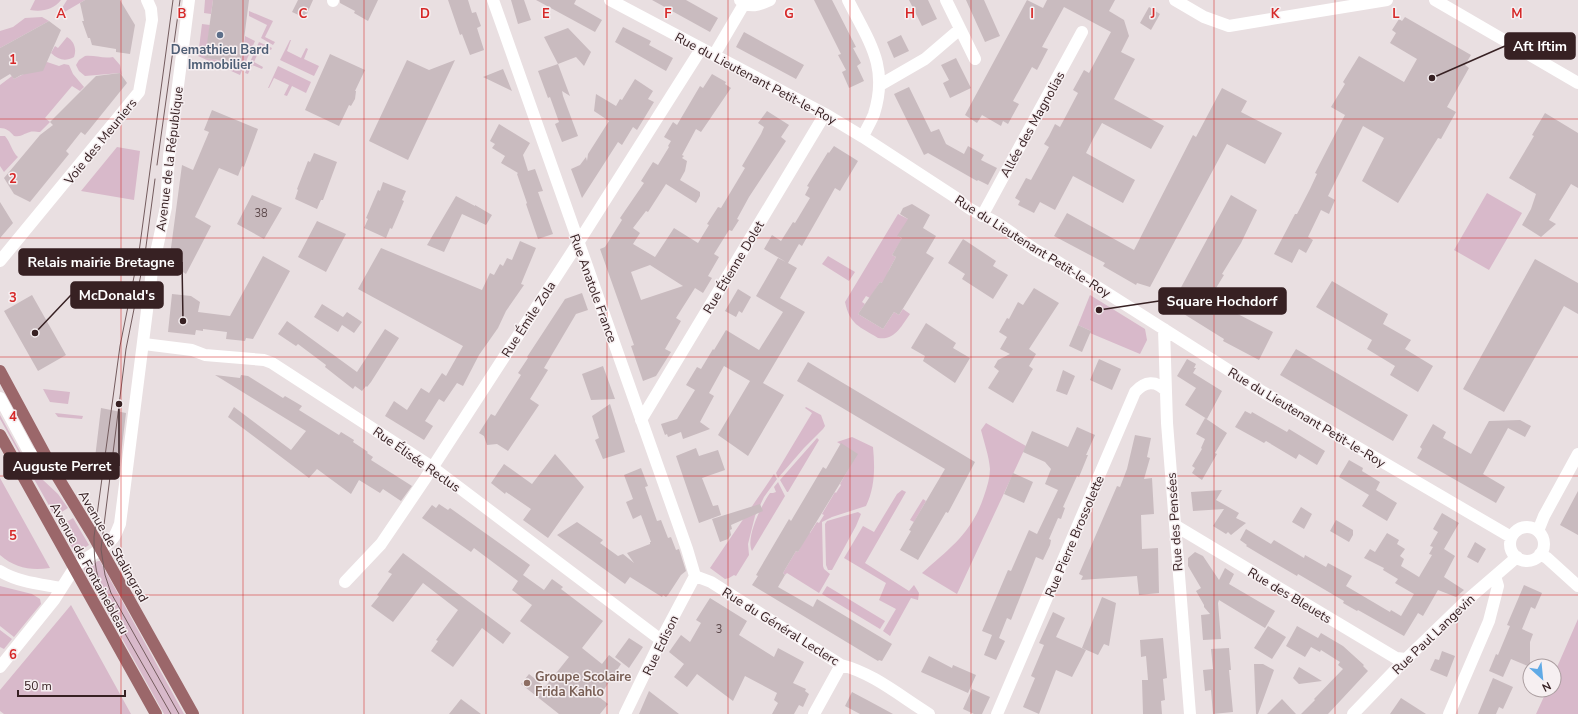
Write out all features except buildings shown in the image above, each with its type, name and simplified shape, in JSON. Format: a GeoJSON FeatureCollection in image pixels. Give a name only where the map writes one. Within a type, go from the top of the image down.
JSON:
{"type":"FeatureCollection","features":[{"type":"Feature","properties":{"kind":"main road","name":"Avenue de Stalingrad"},"geometry":{"type":"LineString","coordinates":[[0,371],[54,471],[101,550],[193,714]]}},
{"type":"Feature","properties":{"kind":"main road","name":"Avenue de Fontainebleau"},"geometry":{"type":"LineString","coordinates":[[0,435],[156,714]]}},
{"type":"Feature","properties":{"kind":"street","name":"Voie des Meuniers"},"geometry":{"type":"LineString","coordinates":[[0,261],[139,92],[152,20],[152,9],[147,0]]}},
{"type":"Feature","properties":{"kind":"street","name":"Avenue de la République"},"geometry":{"type":"LineString","coordinates":[[75,567],[82,560],[101,550],[114,538],[120,524],[152,272],[165,215],[169,156],[190,0]]}},
{"type":"Feature","properties":{"kind":"street","name":"Rue Anatole France"},"geometry":{"type":"LineString","coordinates":[[493,0],[687,549],[695,576]]}},
{"type":"Feature","properties":{"kind":"street","name":"Rue du Lieutenant Petit-le-Roy"},"geometry":{"type":"LineString","coordinates":[[610,0],[825,114],[863,136],[958,199],[966,207],[991,220],[1039,252],[1055,260],[1263,392],[1512,537]]}},
{"type":"Feature","properties":{"kind":"street"},"geometry":{"type":"LineString","coordinates":[[714,55],[742,2],[756,6],[770,0]]}},
{"type":"Feature","properties":{"kind":"street"},"geometry":{"type":"LineString","coordinates":[[848,0],[876,56],[879,69],[880,85],[873,116],[863,136]]}},
{"type":"Feature","properties":{"kind":"street"},"geometry":{"type":"LineString","coordinates":[[946,0],[975,59]]}},
{"type":"Feature","properties":{"kind":"street"},"geometry":{"type":"LineString","coordinates":[[1176,0],[1204,17],[1229,26],[1387,0]]}},
{"type":"Feature","properties":{"kind":"street"},"geometry":{"type":"LineString","coordinates":[[1435,0],[1578,83]]}},
{"type":"Feature","properties":{"kind":"street"},"geometry":{"type":"LineString","coordinates":[[880,85],[925,59],[960,30]]}},
{"type":"Feature","properties":{"kind":"street","name":"Allée des Magnolias"},"geometry":{"type":"LineString","coordinates":[[982,216],[1082,32]]}},
{"type":"Feature","properties":{"kind":"street","name":"Rue Émile Zola"},"geometry":{"type":"LineString","coordinates":[[344,582],[381,544],[578,243],[701,49]]}},
{"type":"Feature","properties":{"kind":"street","name":"Rue Étienne Dolet"},"geometry":{"type":"LineString","coordinates":[[641,420],[825,114]]}},
{"type":"Feature","properties":{"kind":"street","name":"Rue des Pensées"},"geometry":{"type":"LineString","coordinates":[[1164,329],[1167,431],[1176,526],[1178,571],[1190,714]]}},
{"type":"Feature","properties":{"kind":"street","name":"Rue Élisée Reclus"},"geometry":{"type":"LineString","coordinates":[[144,344],[192,350],[205,354],[264,360],[272,363],[432,467],[661,640]]}},
{"type":"Feature","properties":{"kind":"street","name":"Rue Pierre Brossolette"},"geometry":{"type":"LineString","coordinates":[[997,714],[1136,392],[1143,385],[1150,382],[1157,384],[1166,391]]}},
{"type":"Feature","properties":{"kind":"street"},"geometry":{"type":"LineString","coordinates":[[0,398],[29,452],[54,471]]}},
{"type":"Feature","properties":{"kind":"street"},"geometry":{"type":"LineString","coordinates":[[1538,531],[1544,516],[1578,454]]}},
{"type":"Feature","properties":{"kind":"street","name":"Rue des Bleuets"},"geometry":{"type":"LineString","coordinates":[[1176,526],[1396,658],[1406,659]]}},
{"type":"Feature","properties":{"kind":"street"},"geometry":{"type":"LineString","coordinates":[[1533,528],[1538,531],[1544,545],[1540,554],[1536,558],[1526,561],[1516,557],[1511,548],[1512,537],[1518,529],[1533,528]]}},
{"type":"Feature","properties":{"kind":"street"},"geometry":{"type":"LineString","coordinates":[[1540,554],[1578,586]]}},
{"type":"Feature","properties":{"kind":"street","name":"Rue Paul Langevin"},"geometry":{"type":"LineString","coordinates":[[1353,714],[1406,659],[1466,601],[1516,557]]}},
{"type":"Feature","properties":{"kind":"street"},"geometry":{"type":"LineString","coordinates":[[0,667],[54,600],[75,567]]}},
{"type":"Feature","properties":{"kind":"street"},"geometry":{"type":"LineString","coordinates":[[0,571],[20,580],[61,588]]}},
{"type":"Feature","properties":{"kind":"street","name":"Rue Edison"},"geometry":{"type":"LineString","coordinates":[[626,714],[661,640],[695,576]]}},
{"type":"Feature","properties":{"kind":"street","name":"Rue du Général Leclerc"},"geometry":{"type":"LineString","coordinates":[[695,576],[711,582],[841,665],[849,667],[883,684],[929,714]]}},
{"type":"Feature","properties":{"kind":"street"},"geometry":{"type":"LineString","coordinates":[[1449,714],[1489,621],[1498,586],[1495,576]]}},
{"type":"Feature","properties":{"kind":"street"},"geometry":{"type":"LineString","coordinates":[[814,714],[841,665]]}},
{"type":"Feature","properties":{"kind":"shaded area"},"geometry":{"type":"Polygon","coordinates":[[[35,0],[61,0],[47,10],[30,10],[35,0]]]}},
{"type":"Feature","properties":{"kind":"shaded area"},"geometry":{"type":"Polygon","coordinates":[[[67,0],[85,0],[61,14],[62,8],[67,0]]]}},
{"type":"Feature","properties":{"kind":"shaded area"},"geometry":{"type":"Polygon","coordinates":[[[205,0],[213,0],[211,14],[204,13],[205,0]]]}},
{"type":"Feature","properties":{"kind":"shaded area"},"geometry":{"type":"Polygon","coordinates":[[[249,11],[273,21],[265,37],[275,42],[273,45],[261,38],[267,25],[249,16],[249,11]]]}},
{"type":"Feature","properties":{"kind":"shaded area"},"geometry":{"type":"Polygon","coordinates":[[[42,17],[49,21],[0,48],[0,31],[13,27],[25,18],[42,17]]]}},
{"type":"Feature","properties":{"kind":"shaded area"},"geometry":{"type":"Polygon","coordinates":[[[202,24],[210,25],[206,58],[241,63],[245,36],[255,41],[240,75],[198,56],[202,24]]]}},
{"type":"Feature","properties":{"kind":"shaded area"},"geometry":{"type":"Polygon","coordinates":[[[67,37],[74,46],[75,54],[71,59],[62,60],[51,53],[55,46],[58,48],[67,37]]]}},
{"type":"Feature","properties":{"kind":"shaded area"},"geometry":{"type":"Polygon","coordinates":[[[290,40],[287,51],[301,58],[306,48],[308,49],[304,59],[319,66],[314,76],[280,60],[290,40]]]}},
{"type":"Feature","properties":{"kind":"shaded area"},"geometry":{"type":"Polygon","coordinates":[[[259,42],[272,48],[271,50],[261,46],[254,62],[263,67],[262,69],[252,65],[248,74],[245,73],[259,42]]]}},
{"type":"Feature","properties":{"kind":"shaded area"},"geometry":{"type":"Polygon","coordinates":[[[85,56],[106,58],[113,57],[120,65],[122,75],[120,73],[85,76],[79,71],[76,65],[79,60],[85,56]]]}},
{"type":"Feature","properties":{"kind":"shaded area"},"geometry":{"type":"Polygon","coordinates":[[[47,62],[59,66],[64,64],[69,65],[73,74],[84,87],[80,91],[72,86],[45,118],[50,122],[40,132],[31,132],[21,136],[14,136],[8,130],[0,128],[0,85],[12,76],[14,79],[47,62]]]}},
{"type":"Feature","properties":{"kind":"shaded area"},"geometry":{"type":"Polygon","coordinates":[[[278,66],[311,82],[306,93],[292,86],[287,96],[284,95],[289,85],[274,78],[268,88],[278,66]]]}},
{"type":"Feature","properties":{"kind":"shaded area"},"geometry":{"type":"Polygon","coordinates":[[[0,136],[5,136],[14,153],[18,157],[4,172],[0,166],[0,136]]]}},
{"type":"Feature","properties":{"kind":"shaded area"},"geometry":{"type":"Polygon","coordinates":[[[117,147],[140,151],[134,200],[81,191],[117,147]]]}},
{"type":"Feature","properties":{"kind":"shaded area"},"geometry":{"type":"Polygon","coordinates":[[[1487,193],[1522,213],[1489,270],[1454,250],[1487,193]]]}},
{"type":"Feature","properties":{"kind":"shaded area"},"geometry":{"type":"Polygon","coordinates":[[[898,214],[910,220],[898,236],[902,239],[892,255],[896,257],[884,284],[880,282],[870,298],[866,296],[862,302],[865,304],[858,314],[883,329],[894,312],[899,315],[903,309],[910,314],[893,335],[878,338],[856,324],[847,310],[845,302],[898,214]]]}},
{"type":"Feature","properties":{"kind":"shaded area"},"geometry":{"type":"Polygon","coordinates":[[[828,256],[855,272],[849,281],[822,264],[828,256]]]}},
{"type":"Feature","properties":{"kind":"shaded area"},"geometry":{"type":"Polygon","coordinates":[[[1090,295],[1145,329],[1147,340],[1140,354],[1090,333],[1091,331],[1078,325],[1090,295]]]}},
{"type":"Feature","properties":{"kind":"shaded area"},"geometry":{"type":"Polygon","coordinates":[[[43,389],[70,392],[68,404],[50,402],[43,389]]]}},
{"type":"Feature","properties":{"kind":"shaded area"},"geometry":{"type":"Polygon","coordinates":[[[806,407],[821,415],[825,426],[778,478],[776,473],[812,413],[805,408],[806,407]]]}},
{"type":"Feature","properties":{"kind":"shaded area"},"geometry":{"type":"Polygon","coordinates":[[[55,413],[83,416],[82,419],[58,417],[55,413]]]}},
{"type":"Feature","properties":{"kind":"shaded area"},"geometry":{"type":"Polygon","coordinates":[[[0,415],[28,466],[58,494],[68,508],[55,516],[0,419],[0,415]]]}},
{"type":"Feature","properties":{"kind":"shaded area"},"geometry":{"type":"Polygon","coordinates":[[[986,423],[1026,446],[957,594],[922,573],[959,539],[979,509],[990,472],[989,459],[981,430],[986,423]]]}},
{"type":"Feature","properties":{"kind":"shaded area"},"geometry":{"type":"Polygon","coordinates":[[[852,437],[873,447],[873,485],[866,506],[832,517],[822,522],[823,566],[824,569],[830,574],[819,593],[787,573],[785,575],[783,573],[796,551],[798,552],[808,532],[810,533],[817,522],[819,523],[824,515],[822,514],[841,485],[840,484],[857,454],[837,442],[852,437]]]}},
{"type":"Feature","properties":{"kind":"shaded area"},"geometry":{"type":"Polygon","coordinates":[[[817,438],[819,440],[787,492],[780,480],[817,438]]]}},
{"type":"Feature","properties":{"kind":"shaded area"},"geometry":{"type":"Polygon","coordinates":[[[774,474],[777,479],[764,497],[755,516],[748,544],[749,555],[736,576],[734,575],[725,579],[710,568],[774,474]]]}},
{"type":"Feature","properties":{"kind":"shaded area"},"geometry":{"type":"Polygon","coordinates":[[[0,478],[50,568],[24,568],[11,563],[0,555],[0,478]]]}},
{"type":"Feature","properties":{"kind":"shaded area"},"geometry":{"type":"Polygon","coordinates":[[[778,482],[785,496],[752,551],[750,545],[755,521],[770,493],[776,492],[774,487],[778,482]]]}},
{"type":"Feature","properties":{"kind":"shaded area"},"geometry":{"type":"Polygon","coordinates":[[[902,490],[906,492],[865,563],[909,591],[914,585],[919,593],[918,600],[911,598],[890,636],[883,631],[896,609],[879,600],[886,583],[844,558],[863,526],[874,532],[897,494],[902,490]]]}},
{"type":"Feature","properties":{"kind":"shaded area"},"geometry":{"type":"Polygon","coordinates":[[[923,499],[926,501],[914,522],[910,520],[923,499]]]}},
{"type":"Feature","properties":{"kind":"shaded area"},"geometry":{"type":"Polygon","coordinates":[[[858,512],[861,514],[856,526],[832,570],[828,570],[826,565],[825,524],[827,521],[858,512]]]}},
{"type":"Feature","properties":{"kind":"shaded area"},"geometry":{"type":"Polygon","coordinates":[[[73,518],[89,545],[76,553],[60,526],[73,518]]]}},
{"type":"Feature","properties":{"kind":"shaded area"},"geometry":{"type":"Polygon","coordinates":[[[100,561],[184,714],[164,714],[84,570],[84,568],[100,561]]]}},
{"type":"Feature","properties":{"kind":"shaded area"},"geometry":{"type":"Polygon","coordinates":[[[0,586],[32,594],[40,599],[41,604],[14,637],[0,626],[0,586]]]}},
{"type":"Feature","properties":{"kind":"shaded area"},"geometry":{"type":"Polygon","coordinates":[[[827,586],[885,621],[880,629],[822,594],[827,586]]]}},
{"type":"Feature","properties":{"kind":"shaded area"},"geometry":{"type":"Polygon","coordinates":[[[71,605],[131,714],[4,714],[0,711],[0,690],[71,605]]]}},
{"type":"Feature","properties":{"kind":"shaded area"},"geometry":{"type":"Polygon","coordinates":[[[1578,619],[1578,714],[1536,714],[1543,698],[1562,698],[1561,658],[1578,619]]]}},
{"type":"Feature","properties":{"kind":"shaded area"},"geometry":{"type":"Polygon","coordinates":[[[0,630],[12,639],[4,649],[0,647],[0,630]]]}},
{"type":"Feature","properties":{"kind":"tram line"},"geometry":{"type":"LineString","coordinates":[[171,714],[107,602],[96,570],[94,537],[120,346],[139,252],[173,0]]}},
{"type":"Feature","properties":{"kind":"tram line"},"geometry":{"type":"LineString","coordinates":[[157,165],[180,0]]}},
{"type":"Feature","properties":{"kind":"tram line"},"geometry":{"type":"LineString","coordinates":[[155,179],[145,254],[126,349],[101,549],[105,575],[111,593],[179,714]]}},
{"type":"Feature","properties":{"kind":"place","name":"Demathieu Bard Immobilier"},"geometry":{"type":"Point","coordinates":[220,35]}},
{"type":"Feature","properties":{"kind":"place","name":"Aft Iftim"},"geometry":{"type":"Point","coordinates":[1432,78]}},
{"type":"Feature","properties":{"kind":"place","name":"Square Hochdorf"},"geometry":{"type":"Point","coordinates":[1099,310]}},
{"type":"Feature","properties":{"kind":"place","name":"Relais mairie Bretagne"},"geometry":{"type":"Point","coordinates":[183,321]}},
{"type":"Feature","properties":{"kind":"place","name":"McDonald's"},"geometry":{"type":"Point","coordinates":[35,333]}},
{"type":"Feature","properties":{"kind":"place","name":"Auguste Perret"},"geometry":{"type":"Point","coordinates":[119,404]}},
{"type":"Feature","properties":{"kind":"place","name":"Groupe Scolaire Frida Kahlo"},"geometry":{"type":"Point","coordinates":[527,683]}}]}
